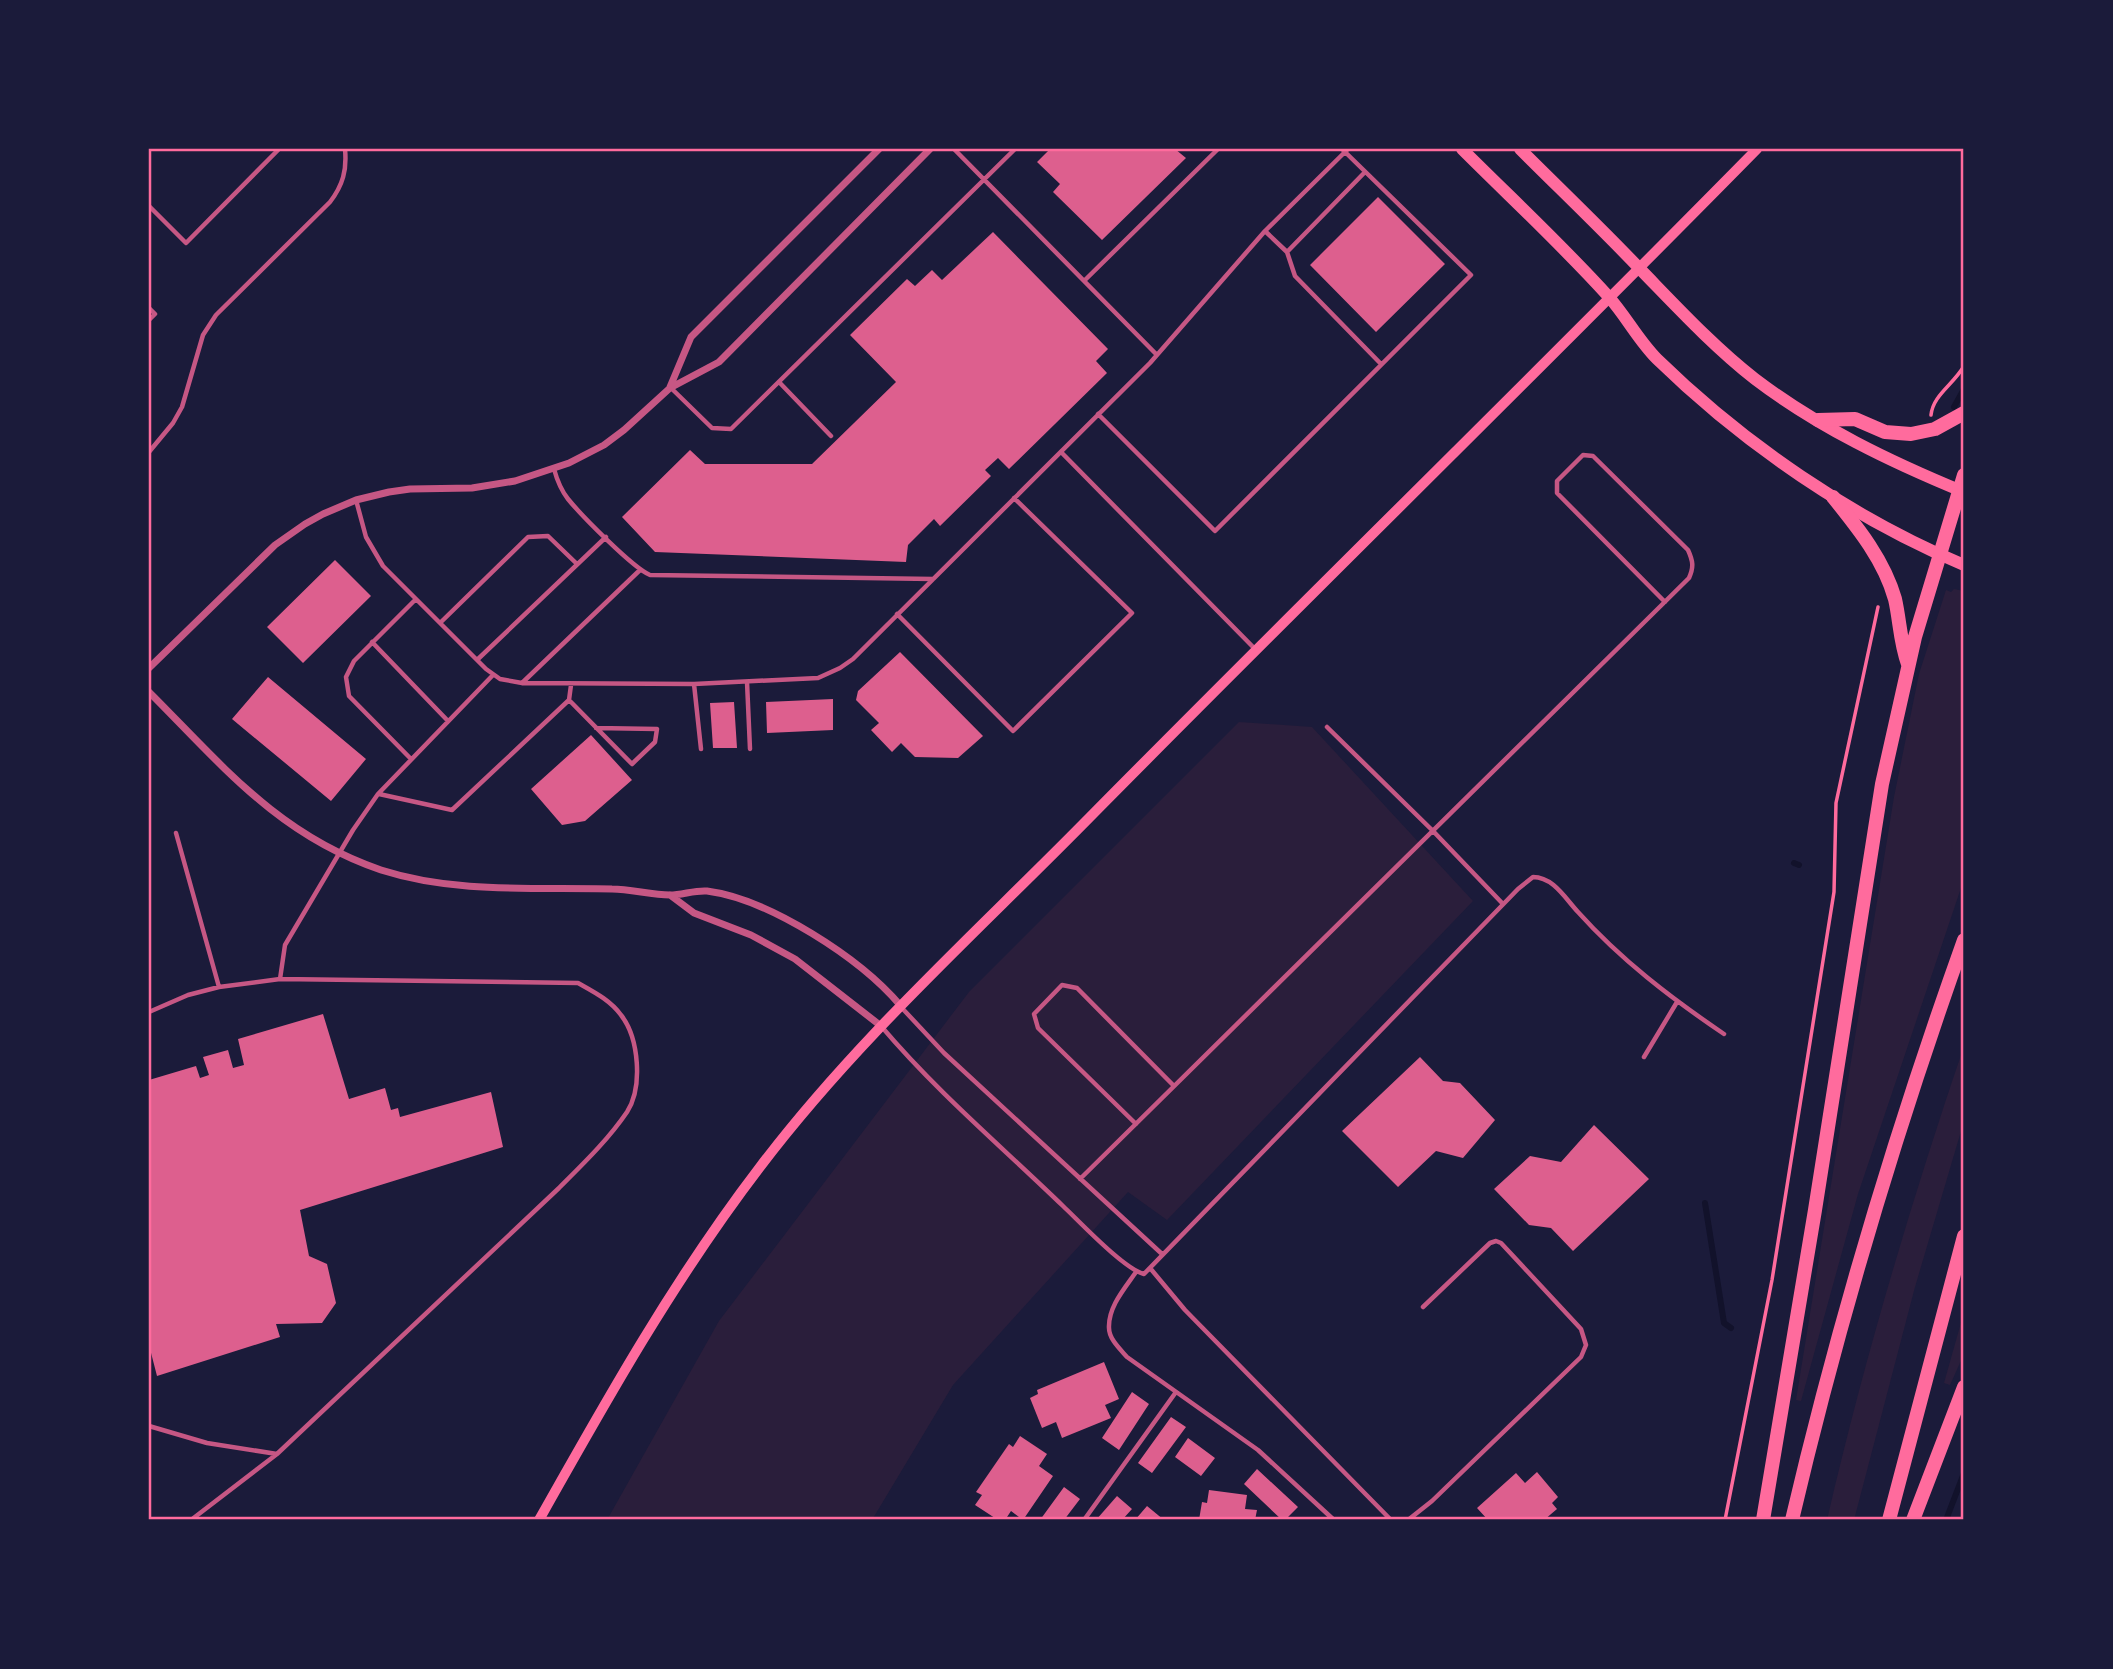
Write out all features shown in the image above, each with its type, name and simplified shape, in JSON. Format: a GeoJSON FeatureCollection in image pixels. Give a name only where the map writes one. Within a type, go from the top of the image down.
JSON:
{"type":"FeatureCollection","features":[{"type":"Feature","properties":{"kind":"highway"},"geometry":{"type":"LineString","coordinates":[[1818,421],[1855,419],[1885,432],[1911,433],[1936,429],[1964,413]]}},
{"type":"Feature","properties":{"kind":"highway"},"geometry":{"type":"LineString","coordinates":[[1763,1520],[1815,1210],[1872,839],[1888,755],[1908,665],[1964,475]]}},
{"type":"Feature","properties":{"kind":"highway"},"geometry":{"type":"LineString","coordinates":[[1833,497],[1868,542],[1883,568],[1894,598],[1900,643],[1908,665]]}},
{"type":"Feature","properties":{"kind":"highway"},"geometry":{"type":"LineString","coordinates":[[1792,1520],[1835,1348],[1868,1231],[1904,1115],[1964,940]]}},
{"type":"Feature","properties":{"kind":"highway"},"geometry":{"type":"LineString","coordinates":[[1889,1520],[1964,1236]]}},
{"type":"Feature","properties":{"kind":"highway"},"geometry":{"type":"LineString","coordinates":[[1913,1520],[1964,1387]]}},
{"type":"Feature","properties":{"kind":"main road"},"geometry":{"type":"LineString","coordinates":[[1462,149],[1610,298],[1643,344],[1677,377],[1778,459],[1833,497],[1870,519],[1964,565]]}},
{"type":"Feature","properties":{"kind":"main road"},"geometry":{"type":"LineString","coordinates":[[1520,149],[1640,268],[1691,323],[1779,396],[1880,455],[1961,491]]}},
{"type":"Feature","properties":{"kind":"main road"},"geometry":{"type":"LineString","coordinates":[[539,1520],[681,1277],[761,1166],[838,1072],[900,1005],[1757,149]]}},
{"type":"Feature","properties":{"kind":"street"},"geometry":{"type":"LineString","coordinates":[[670,388],[691,337],[879,149]]}},
{"type":"Feature","properties":{"kind":"street"},"geometry":{"type":"LineString","coordinates":[[149,668],[275,545],[305,524],[356,500],[410,489],[494,485],[554,469],[604,445],[670,388],[719,362],[930,149]]}},
{"type":"Feature","properties":{"kind":"street"},"geometry":{"type":"LineString","coordinates":[[149,692],[240,785],[312,839],[340,854],[408,877],[462,886],[616,889],[669,895],[704,891],[722,894],[765,909],[828,944],[865,972],[900,1005]]}},
{"type":"Feature","properties":{"kind":"street"},"geometry":{"type":"LineString","coordinates":[[669,895],[694,913],[751,935],[795,959],[881,1026]]}},
{"type":"Feature","properties":{"kind":"lane"},"geometry":{"type":"LineString","coordinates":[[149,206],[186,243],[279,149]]}},
{"type":"Feature","properties":{"kind":"lane"},"geometry":{"type":"LineString","coordinates":[[149,452],[173,423],[182,407],[209,325],[229,301],[330,202],[344,179],[345,149]]}},
{"type":"Feature","properties":{"kind":"lane"},"geometry":{"type":"LineString","coordinates":[[954,149],[1157,355]]}},
{"type":"Feature","properties":{"kind":"lane"},"geometry":{"type":"LineString","coordinates":[[670,388],[712,428],[731,429],[1015,149]]}},
{"type":"Feature","properties":{"kind":"lane"},"geometry":{"type":"LineString","coordinates":[[1084,281],[1218,149]]}},
{"type":"Feature","properties":{"kind":"lane"},"geometry":{"type":"LineString","coordinates":[[356,500],[366,537],[375,555],[477,660],[500,679],[522,683],[571,685],[694,684],[818,678],[852,659],[1157,355],[1265,231],[1345,150],[1471,275],[1215,531],[1098,414]]}},
{"type":"Feature","properties":{"kind":"lane"},"geometry":{"type":"LineString","coordinates":[[1287,252],[1365,172]]}},
{"type":"Feature","properties":{"kind":"lane"},"geometry":{"type":"LineString","coordinates":[[1265,231],[1287,252],[1294,276],[1381,364]]}},
{"type":"Feature","properties":{"kind":"lane"},"geometry":{"type":"LineString","coordinates":[[149,308],[155,314],[149,320]]}},
{"type":"Feature","properties":{"kind":"lane"},"geometry":{"type":"LineString","coordinates":[[779,382],[831,436]]}},
{"type":"Feature","properties":{"kind":"lane"},"geometry":{"type":"LineString","coordinates":[[1060,452],[1256,650]]}},
{"type":"Feature","properties":{"kind":"lane"},"geometry":{"type":"LineString","coordinates":[[1080,1179],[1433,831],[1665,602],[1689,578],[1693,560],[1688,550],[1593,456],[1583,456],[1557,481],[1557,493],[1665,602]]}},
{"type":"Feature","properties":{"kind":"lane"},"geometry":{"type":"LineString","coordinates":[[554,469],[569,500],[640,570],[650,575],[933,579]]}},
{"type":"Feature","properties":{"kind":"lane"},"geometry":{"type":"LineString","coordinates":[[897,614],[1013,731],[1132,613],[1014,498]]}},
{"type":"Feature","properties":{"kind":"lane"},"geometry":{"type":"LineString","coordinates":[[440,623],[528,537],[548,537],[577,564]]}},
{"type":"Feature","properties":{"kind":"lane"},"geometry":{"type":"LineString","coordinates":[[477,660],[606,537]]}},
{"type":"Feature","properties":{"kind":"lane"},"geometry":{"type":"LineString","coordinates":[[522,683],[640,570]]}},
{"type":"Feature","properties":{"kind":"lane"},"geometry":{"type":"LineString","coordinates":[[411,759],[349,696],[346,677],[354,661],[416,599]]}},
{"type":"Feature","properties":{"kind":"lane"},"geometry":{"type":"LineString","coordinates":[[372,642],[448,721]]}},
{"type":"Feature","properties":{"kind":"lane"},"geometry":{"type":"LineString","coordinates":[[279,979],[285,945],[378,793],[493,675]]}},
{"type":"Feature","properties":{"kind":"lane"},"geometry":{"type":"LineString","coordinates":[[747,682],[750,749]]}},
{"type":"Feature","properties":{"kind":"lane"},"geometry":{"type":"LineString","coordinates":[[694,684],[701,749]]}},
{"type":"Feature","properties":{"kind":"lane"},"geometry":{"type":"LineString","coordinates":[[378,793],[452,810],[569,700],[571,685]]}},
{"type":"Feature","properties":{"kind":"lane"},"geometry":{"type":"LineString","coordinates":[[569,700],[596,728],[632,764],[655,742],[657,729],[596,728]]}},
{"type":"Feature","properties":{"kind":"lane"},"geometry":{"type":"LineString","coordinates":[[1326,727],[1433,831],[1503,904]]}},
{"type":"Feature","properties":{"kind":"lane"},"geometry":{"type":"LineString","coordinates":[[176,833],[219,987]]}},
{"type":"Feature","properties":{"kind":"lane"},"geometry":{"type":"LineString","coordinates":[[881,1026],[910,1061],[1136,1272],[1144,1274],[1503,904],[1533,877],[1548,880],[1606,943],[1677,1002],[1724,1034]]}},
{"type":"Feature","properties":{"kind":"lane"},"geometry":{"type":"LineString","coordinates":[[149,1012],[188,995],[219,987],[279,979],[579,983],[603,996],[622,1016],[635,1045],[637,1077],[629,1109],[604,1142],[559,1188],[277,1454],[191,1520]]}},
{"type":"Feature","properties":{"kind":"lane"},"geometry":{"type":"LineString","coordinates":[[1136,1124],[1038,1028],[1034,1014],[1062,985],[1077,988],[1174,1086]]}},
{"type":"Feature","properties":{"kind":"lane"},"geometry":{"type":"LineString","coordinates":[[1644,1056],[1677,1002]]}},
{"type":"Feature","properties":{"kind":"lane"},"geometry":{"type":"LineString","coordinates":[[900,1005],[944,1053],[1162,1254]]}},
{"type":"Feature","properties":{"kind":"lane"},"geometry":{"type":"LineString","coordinates":[[1408,1520],[1432,1501],[1581,1357],[1586,1345],[1581,1329],[1496,1241],[1490,1243],[1423,1307]]}},
{"type":"Feature","properties":{"kind":"lane"},"geometry":{"type":"LineString","coordinates":[[1150,1268],[1185,1310],[1391,1520]]}},
{"type":"Feature","properties":{"kind":"lane"},"geometry":{"type":"LineString","coordinates":[[1136,1272],[1118,1297],[1109,1329],[1115,1343],[1127,1357],[1258,1450],[1334,1520]]}},
{"type":"Feature","properties":{"kind":"lane"},"geometry":{"type":"LineString","coordinates":[[1084,1520],[1176,1392]]}},
{"type":"Feature","properties":{"kind":"lane"},"geometry":{"type":"LineString","coordinates":[[149,1426],[207,1443],[277,1454]]}},
{"type":"Feature","properties":{"kind":"path"},"geometry":{"type":"LineString","coordinates":[[1931,418],[1934,400],[1956,380],[1964,366]]}},
{"type":"Feature","properties":{"kind":"path"},"geometry":{"type":"LineString","coordinates":[[1726,1520],[1774,1270],[1834,892],[1836,803],[1879,604]]}},
{"type":"Feature","properties":{"kind":"shaded area"},"geometry":{"type":"Polygon","coordinates":[[[1954,589],[1964,591],[1964,879],[1858,1194],[1801,1401],[1796,1400],[1894,797],[1919,674],[1946,590],[1951,592],[1954,589]]]}},
{"type":"Feature","properties":{"kind":"shaded area"},"geometry":{"type":"Polygon","coordinates":[[[1239,722],[1312,727],[1473,901],[1167,1220],[1128,1192],[953,1385],[872,1520],[607,1520],[719,1321],[969,992],[1239,722]]]}},
{"type":"Feature","properties":{"kind":"shaded area"},"geometry":{"type":"Polygon","coordinates":[[[1964,1046],[1964,1121],[1915,1287],[1854,1520],[1827,1520],[1890,1282],[1925,1163],[1964,1046]]]}},
{"type":"Feature","properties":{"kind":"shaded area"},"geometry":{"type":"Polygon","coordinates":[[[1964,1312],[1964,1354],[1950,1385],[1944,1383],[1964,1312]]]}},
{"type":"Feature","properties":{"kind":"building"},"geometry":{"type":"Polygon","coordinates":[[[1050,149],[1175,149],[1186,158],[1102,240],[1053,192],[1060,184],[1037,162],[1050,149]]]}},
{"type":"Feature","properties":{"kind":"building"},"geometry":{"type":"Polygon","coordinates":[[[1378,197],[1445,264],[1376,332],[1310,265],[1378,197]]]}},
{"type":"Feature","properties":{"kind":"building"},"geometry":{"type":"Polygon","coordinates":[[[993,232],[1108,349],[1096,361],[1107,373],[1009,469],[998,458],[985,470],[991,476],[940,526],[934,519],[908,545],[906,562],[655,552],[622,517],[690,450],[705,464],[812,464],[896,382],[850,335],[907,279],[915,286],[932,270],[942,280],[993,232]]]}},
{"type":"Feature","properties":{"kind":"building"},"geometry":{"type":"Polygon","coordinates":[[[335,560],[371,596],[303,663],[267,627],[335,560]]]}},
{"type":"Feature","properties":{"kind":"building"},"geometry":{"type":"Polygon","coordinates":[[[900,652],[983,736],[958,758],[915,757],[901,743],[892,752],[871,730],[879,723],[856,700],[858,691],[900,652]]]}},
{"type":"Feature","properties":{"kind":"building"},"geometry":{"type":"Polygon","coordinates":[[[268,677],[366,759],[331,801],[232,719],[268,677]]]}},
{"type":"Feature","properties":{"kind":"building"},"geometry":{"type":"Polygon","coordinates":[[[833,699],[833,730],[767,733],[766,702],[833,699]]]}},
{"type":"Feature","properties":{"kind":"building"},"geometry":{"type":"Polygon","coordinates":[[[734,702],[737,748],[713,748],[710,703],[734,702]]]}},
{"type":"Feature","properties":{"kind":"building"},"geometry":{"type":"Polygon","coordinates":[[[591,735],[632,780],[585,821],[562,825],[531,789],[591,735]]]}},
{"type":"Feature","properties":{"kind":"building"},"geometry":{"type":"Polygon","coordinates":[[[323,1014],[349,1099],[385,1088],[391,1110],[398,1108],[400,1117],[491,1092],[503,1147],[300,1210],[309,1256],[327,1264],[336,1303],[322,1323],[276,1324],[280,1337],[157,1376],[149,1345],[149,1080],[196,1066],[200,1078],[209,1075],[203,1057],[228,1050],[233,1068],[244,1065],[238,1039],[323,1014]]]}},
{"type":"Feature","properties":{"kind":"building"},"geometry":{"type":"Polygon","coordinates":[[[1420,1057],[1443,1081],[1460,1083],[1495,1120],[1463,1158],[1436,1151],[1398,1187],[1342,1131],[1420,1057]]]}},
{"type":"Feature","properties":{"kind":"building"},"geometry":{"type":"Polygon","coordinates":[[[1594,1125],[1649,1179],[1573,1251],[1551,1228],[1529,1225],[1494,1189],[1530,1156],[1561,1162],[1594,1125]]]}},
{"type":"Feature","properties":{"kind":"building"},"geometry":{"type":"Polygon","coordinates":[[[1104,1362],[1119,1399],[1105,1405],[1111,1418],[1062,1438],[1056,1422],[1042,1428],[1030,1398],[1038,1394],[1037,1390],[1104,1362]]]}},
{"type":"Feature","properties":{"kind":"building"},"geometry":{"type":"Polygon","coordinates":[[[1132,1392],[1149,1404],[1119,1450],[1102,1438],[1132,1392]]]}},
{"type":"Feature","properties":{"kind":"building"},"geometry":{"type":"Polygon","coordinates":[[[1171,1417],[1186,1427],[1152,1473],[1138,1463],[1171,1417]]]}},
{"type":"Feature","properties":{"kind":"building"},"geometry":{"type":"Polygon","coordinates":[[[1020,1436],[1047,1454],[1039,1466],[1053,1476],[1023,1520],[1011,1511],[1005,1520],[998,1520],[975,1505],[982,1495],[976,1492],[1009,1444],[1013,1447],[1020,1436]]]}},
{"type":"Feature","properties":{"kind":"building"},"geometry":{"type":"Polygon","coordinates":[[[1188,1438],[1215,1458],[1201,1476],[1175,1457],[1188,1438]]]}},
{"type":"Feature","properties":{"kind":"building"},"geometry":{"type":"Polygon","coordinates":[[[1257,1469],[1298,1507],[1285,1520],[1244,1484],[1257,1469]]]}},
{"type":"Feature","properties":{"kind":"building"},"geometry":{"type":"Polygon","coordinates":[[[1537,1472],[1558,1497],[1552,1503],[1557,1509],[1544,1520],[1488,1520],[1477,1508],[1516,1473],[1525,1483],[1537,1472]]]}},
{"type":"Feature","properties":{"kind":"building"},"geometry":{"type":"Polygon","coordinates":[[[1064,1487],[1080,1499],[1064,1520],[1040,1520],[1064,1487]]]}},
{"type":"Feature","properties":{"kind":"building"},"geometry":{"type":"Polygon","coordinates":[[[1209,1490],[1247,1495],[1245,1509],[1257,1510],[1255,1520],[1199,1520],[1202,1502],[1207,1503],[1209,1490]]]}},
{"type":"Feature","properties":{"kind":"building"},"geometry":{"type":"Polygon","coordinates":[[[1117,1496],[1132,1509],[1122,1520],[1096,1520],[1117,1496]]]}},
{"type":"Feature","properties":{"kind":"building"},"geometry":{"type":"Polygon","coordinates":[[[1147,1506],[1164,1520],[1135,1520],[1147,1506]]]}},
{"type":"Feature","properties":{"kind":"waterway"},"geometry":{"type":"LineString","coordinates":[[1954,407],[1964,389]]}},
{"type":"Feature","properties":{"kind":"waterway"},"geometry":{"type":"LineString","coordinates":[[1794,863],[1799,865]]}},
{"type":"Feature","properties":{"kind":"waterway"},"geometry":{"type":"LineString","coordinates":[[1705,1203],[1724,1323],[1731,1328]]}},
{"type":"Feature","properties":{"kind":"waterway"},"geometry":{"type":"LineString","coordinates":[[1946,1520],[1964,1473]]}}]}
